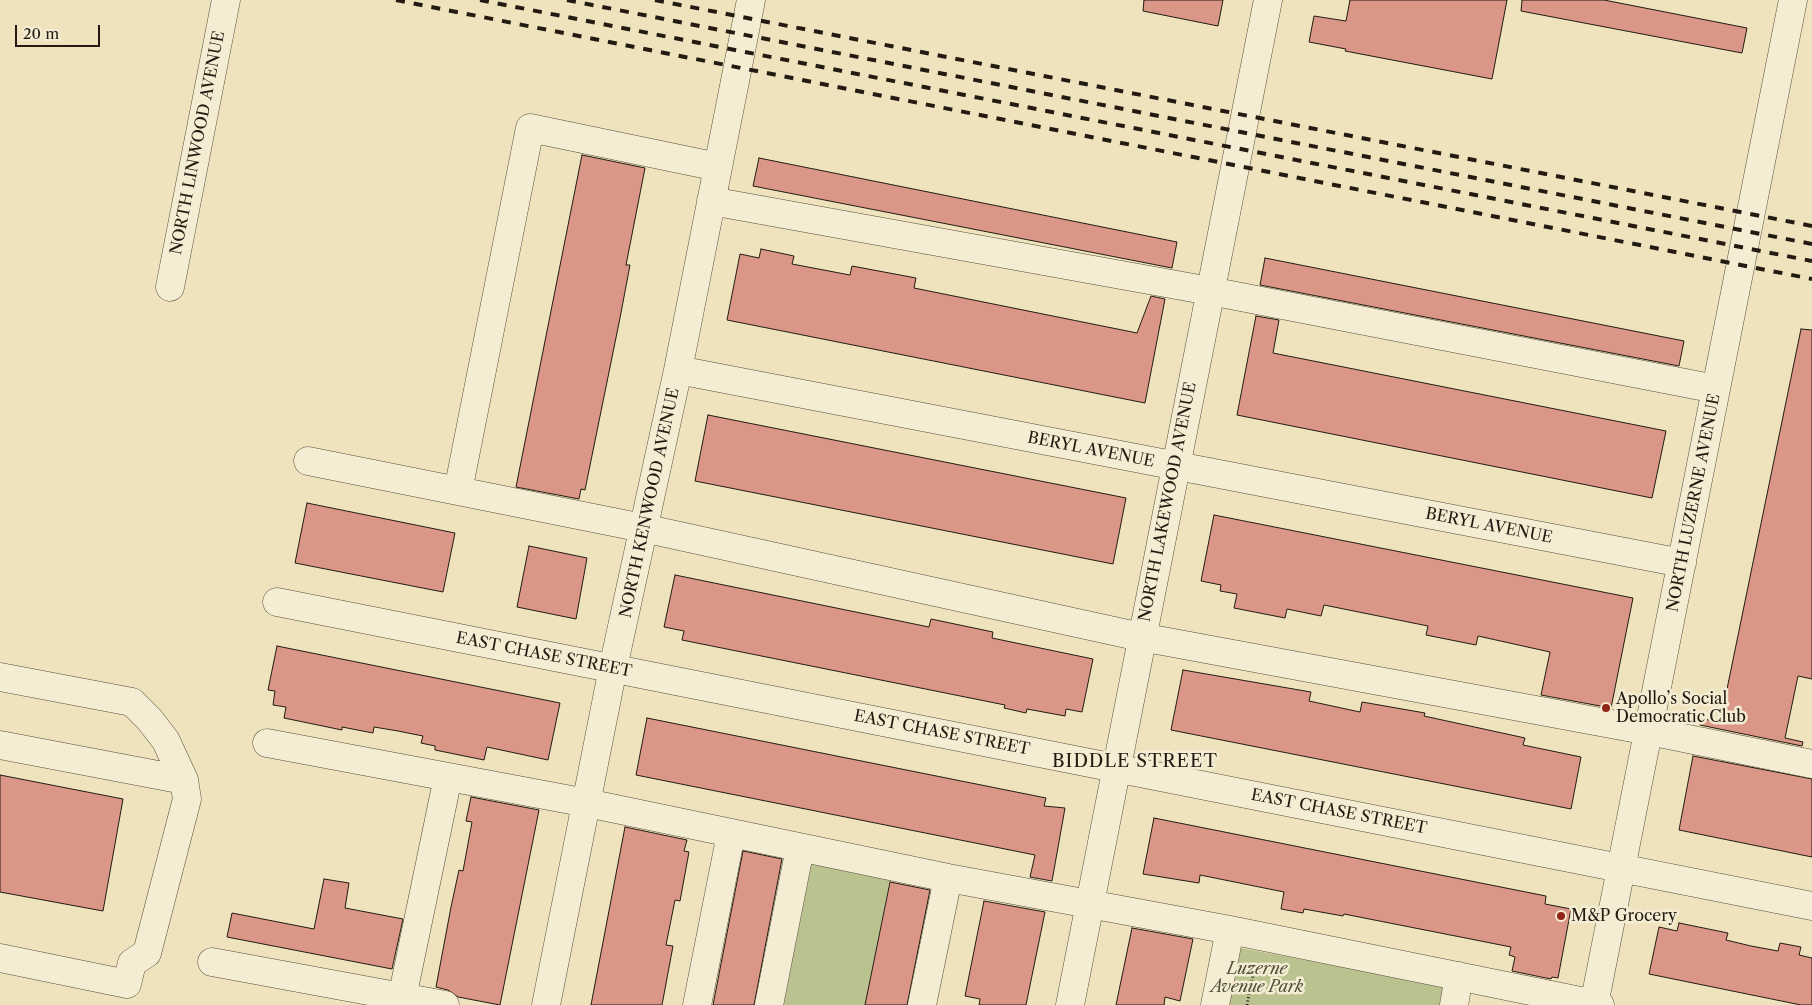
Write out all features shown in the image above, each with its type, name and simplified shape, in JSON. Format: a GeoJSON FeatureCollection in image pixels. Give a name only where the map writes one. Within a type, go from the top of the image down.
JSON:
{"type":"FeatureCollection","features":[{"type":"Feature","properties":{"kind":"street","name":"NORTH LINWOOD AVENUE"},"geometry":{"type":"LineString","coordinates":[[170,287],[226,0]]}},
{"type":"Feature","properties":{"kind":"street","name":"NORTH KENWOOD AVENUE"},"geometry":{"type":"LineString","coordinates":[[546,1005],[613,668],[678,370],[750,0]]}},
{"type":"Feature","properties":{"kind":"street","name":"NORTH LAKEWOOD AVENUE"},"geometry":{"type":"LineString","coordinates":[[1070,1005],[1268,0]]}},
{"type":"Feature","properties":{"kind":"street","name":"NORTH LUZERNE AVENUE"},"geometry":{"type":"LineString","coordinates":[[1596,1005],[1621,868],[1716,389],[1796,2]]}},
{"type":"Feature","properties":{"kind":"street"},"geometry":{"type":"LineString","coordinates":[[458,490],[530,128],[718,167]]}},
{"type":"Feature","properties":{"kind":"street"},"geometry":{"type":"LineString","coordinates":[[711,200],[1210,291],[1716,389]]}},
{"type":"Feature","properties":{"kind":"street","name":"BERYL AVENUE"},"geometry":{"type":"LineString","coordinates":[[678,370],[1682,563]]}},
{"type":"Feature","properties":{"kind":"street"},"geometry":{"type":"LineString","coordinates":[[308,461],[643,528],[1142,637],[1649,731],[1812,764]]}},
{"type":"Feature","properties":{"kind":"street","name":"EAST CHASE STREET"},"geometry":{"type":"LineString","coordinates":[[277,602],[1812,906]]}},
{"type":"Feature","properties":{"kind":"street"},"geometry":{"type":"LineString","coordinates":[[0,677],[132,702],[150,720],[166,742],[184,780],[187,799],[147,953],[132,963],[126,994],[0,958]]}},
{"type":"Feature","properties":{"kind":"street"},"geometry":{"type":"LineString","coordinates":[[268,743],[586,803],[1090,906],[1230,930],[1596,1005]]}},
{"type":"Feature","properties":{"kind":"street"},"geometry":{"type":"LineString","coordinates":[[0,745],[184,780]]}},
{"type":"Feature","properties":{"kind":"street"},"geometry":{"type":"LineString","coordinates":[[402,998],[448,776]]}},
{"type":"Feature","properties":{"kind":"street"},"geometry":{"type":"LineString","coordinates":[[697,1005],[731,834]]}},
{"type":"Feature","properties":{"kind":"street"},"geometry":{"type":"LineString","coordinates":[[769,1005],[800,848]]}},
{"type":"Feature","properties":{"kind":"street"},"geometry":{"type":"LineString","coordinates":[[922,1005],[948,878]]}},
{"type":"Feature","properties":{"kind":"street"},"geometry":{"type":"LineString","coordinates":[[1215,1005],[1230,930]]}},
{"type":"Feature","properties":{"kind":"street"},"geometry":{"type":"LineString","coordinates":[[212,962],[445,1005]]}},
{"type":"Feature","properties":{"kind":"street"},"geometry":{"type":"LineString","coordinates":[[1454,1005],[1459,976]]}},
{"type":"Feature","properties":{"kind":"path"},"geometry":{"type":"LineString","coordinates":[[1247,1005],[1260,936]]}},
{"type":"Feature","properties":{"kind":"green space"},"geometry":{"type":"Polygon","coordinates":[[[806,856],[891,873],[865,1005],[776,1005],[806,856]]]}},
{"type":"Feature","properties":{"kind":"green space","name":"Luzerne Avenue Park"},"geometry":{"type":"Polygon","coordinates":[[[1235,947],[1451,987],[1447,1005],[1224,1005],[1235,947]]]}},
{"type":"Feature","properties":{"kind":"building"},"geometry":{"type":"Polygon","coordinates":[[[1144,0],[1223,0],[1218,26],[1143,11],[1144,0]]]}},
{"type":"Feature","properties":{"kind":"building"},"geometry":{"type":"Polygon","coordinates":[[[1350,0],[1507,0],[1492,79],[1345,51],[1346,49],[1309,42],[1314,16],[1346,21],[1350,0]]]}},
{"type":"Feature","properties":{"kind":"building"},"geometry":{"type":"Polygon","coordinates":[[[1522,0],[1604,0],[1747,28],[1742,53],[1521,11],[1522,0]]]}},
{"type":"Feature","properties":{"kind":"building"},"geometry":{"type":"Polygon","coordinates":[[[582,155],[645,168],[626,265],[630,265],[620,318],[585,490],[581,489],[579,499],[516,487],[582,155]]]}},
{"type":"Feature","properties":{"kind":"building"},"geometry":{"type":"Polygon","coordinates":[[[759,158],[1177,242],[1172,268],[753,186],[759,158]]]}},
{"type":"Feature","properties":{"kind":"building"},"geometry":{"type":"Polygon","coordinates":[[[761,249],[794,256],[792,264],[850,275],[852,266],[916,278],[914,288],[1137,333],[1151,296],[1165,299],[1145,403],[727,320],[740,254],[759,258],[761,249]]]}},
{"type":"Feature","properties":{"kind":"building"},"geometry":{"type":"Polygon","coordinates":[[[1265,258],[1684,341],[1679,366],[1260,285],[1265,258]]]}},
{"type":"Feature","properties":{"kind":"building"},"geometry":{"type":"Polygon","coordinates":[[[1256,316],[1279,320],[1273,353],[1666,431],[1652,498],[1237,415],[1256,316]]]}},
{"type":"Feature","properties":{"kind":"building"},"geometry":{"type":"Polygon","coordinates":[[[1801,329],[1812,330],[1812,679],[1798,676],[1785,738],[1803,742],[1802,746],[1700,725],[1701,718],[1720,723],[1801,329]]]}},
{"type":"Feature","properties":{"kind":"building"},"geometry":{"type":"Polygon","coordinates":[[[708,415],[1126,498],[1113,564],[695,481],[708,415]]]}},
{"type":"Feature","properties":{"kind":"building"},"geometry":{"type":"Polygon","coordinates":[[[307,503],[455,533],[443,592],[295,563],[307,503]]]}},
{"type":"Feature","properties":{"kind":"building"},"geometry":{"type":"Polygon","coordinates":[[[1214,515],[1633,598],[1611,708],[1541,695],[1550,652],[1478,636],[1476,645],[1426,635],[1428,626],[1324,605],[1321,616],[1287,609],[1285,618],[1234,608],[1237,594],[1220,591],[1221,585],[1201,581],[1214,515]]]}},
{"type":"Feature","properties":{"kind":"building"},"geometry":{"type":"Polygon","coordinates":[[[529,546],[587,558],[576,619],[517,607],[529,546]]]}},
{"type":"Feature","properties":{"kind":"building"},"geometry":{"type":"Polygon","coordinates":[[[675,575],[929,627],[931,619],[993,632],[992,638],[1093,659],[1082,712],[1066,709],[1065,716],[1027,709],[1026,713],[1004,708],[1005,705],[682,640],[684,631],[664,627],[675,575]]]}},
{"type":"Feature","properties":{"kind":"building"},"geometry":{"type":"Polygon","coordinates":[[[277,646],[560,703],[548,760],[487,747],[484,760],[435,750],[435,746],[421,743],[423,736],[374,727],[373,733],[342,727],[342,730],[284,718],[286,707],[273,705],[275,691],[268,690],[277,646]]]}},
{"type":"Feature","properties":{"kind":"building"},"geometry":{"type":"Polygon","coordinates":[[[1183,670],[1311,692],[1309,701],[1360,712],[1362,702],[1425,713],[1424,716],[1525,738],[1523,745],[1581,757],[1571,809],[1171,730],[1183,670]]]}},
{"type":"Feature","properties":{"kind":"building"},"geometry":{"type":"Polygon","coordinates":[[[647,718],[1046,798],[1044,806],[1065,808],[1052,881],[1030,877],[1035,855],[636,775],[647,718]]]}},
{"type":"Feature","properties":{"kind":"building"},"geometry":{"type":"Polygon","coordinates":[[[1693,756],[1812,779],[1812,857],[1679,830],[1693,756]]]}},
{"type":"Feature","properties":{"kind":"building"},"geometry":{"type":"Polygon","coordinates":[[[0,775],[123,799],[103,911],[0,892],[0,775]]]}},
{"type":"Feature","properties":{"kind":"building"},"geometry":{"type":"Polygon","coordinates":[[[471,797],[539,810],[500,1005],[458,997],[448,990],[436,987],[459,870],[463,871],[472,822],[466,821],[471,797]]]}},
{"type":"Feature","properties":{"kind":"building"},"geometry":{"type":"Polygon","coordinates":[[[1154,818],[1546,896],[1545,904],[1571,909],[1558,978],[1552,977],[1551,979],[1512,971],[1515,957],[1509,955],[1511,947],[1344,914],[1343,916],[1304,909],[1303,913],[1281,909],[1284,892],[1200,875],[1199,883],[1143,874],[1154,818]]]}},
{"type":"Feature","properties":{"kind":"building"},"geometry":{"type":"Polygon","coordinates":[[[625,827],[687,840],[684,851],[689,852],[680,901],[675,900],[666,945],[673,946],[662,1005],[591,1005],[625,827]]]}},
{"type":"Feature","properties":{"kind":"building"},"geometry":{"type":"Polygon","coordinates":[[[743,851],[782,859],[754,1005],[713,1005],[743,851]]]}},
{"type":"Feature","properties":{"kind":"building"},"geometry":{"type":"Polygon","coordinates":[[[324,879],[349,883],[345,908],[403,919],[392,969],[227,937],[232,913],[314,929],[324,879]]]}},
{"type":"Feature","properties":{"kind":"building"},"geometry":{"type":"Polygon","coordinates":[[[890,882],[930,890],[907,1005],[865,1005],[890,882]]]}},
{"type":"Feature","properties":{"kind":"building"},"geometry":{"type":"Polygon","coordinates":[[[984,901],[1045,912],[1026,1005],[979,1005],[980,999],[965,996],[984,901]]]}},
{"type":"Feature","properties":{"kind":"building"},"geometry":{"type":"Polygon","coordinates":[[[1679,923],[1728,933],[1726,940],[1751,946],[1778,951],[1780,943],[1801,947],[1799,955],[1812,958],[1812,1005],[1801,1005],[1649,974],[1659,927],[1677,931],[1679,923]]]}},
{"type":"Feature","properties":{"kind":"building"},"geometry":{"type":"Polygon","coordinates":[[[1132,928],[1193,939],[1180,1001],[1165,997],[1164,1005],[1116,1005],[1132,928]]]}},
{"type":"Feature","properties":{"kind":"railway"},"geometry":{"type":"LineString","coordinates":[[396,0],[1812,279]]}},
{"type":"Feature","properties":{"kind":"railway"},"geometry":{"type":"LineString","coordinates":[[480,0],[1812,261]]}},
{"type":"Feature","properties":{"kind":"railway"},"geometry":{"type":"LineString","coordinates":[[567,0],[1812,244]]}},
{"type":"Feature","properties":{"kind":"railway"},"geometry":{"type":"LineString","coordinates":[[655,0],[1812,226]]}},
{"type":"Feature","properties":{"kind":"place","name":"Apollo’s Social Democratic Club"},"geometry":{"type":"Point","coordinates":[1606,708]}},
{"type":"Feature","properties":{"kind":"place","name":"M&P Grocery"},"geometry":{"type":"Point","coordinates":[1561,916]}},
{"type":"Feature","properties":{"kind":"district","name":"BIDDLE STREET"},"geometry":{"type":"Point","coordinates":[1135,762]}}]}
